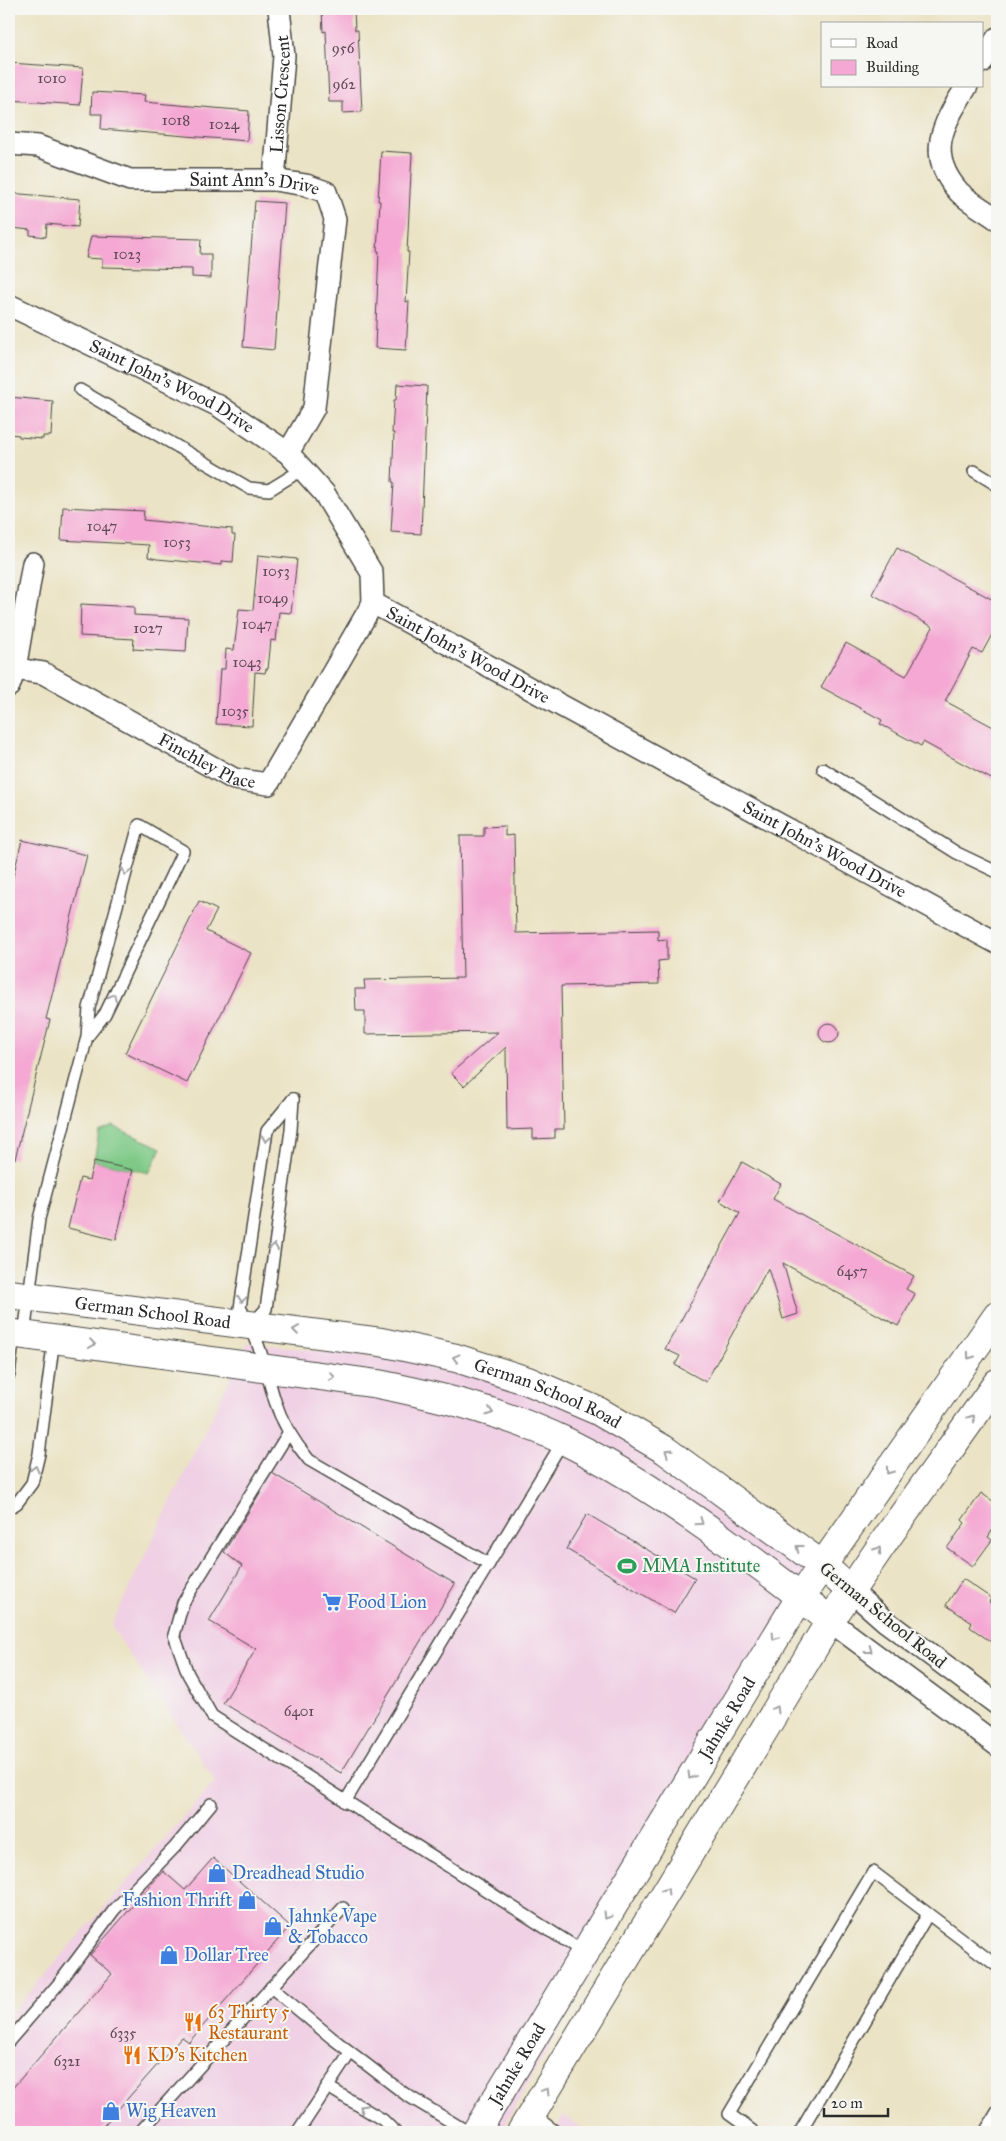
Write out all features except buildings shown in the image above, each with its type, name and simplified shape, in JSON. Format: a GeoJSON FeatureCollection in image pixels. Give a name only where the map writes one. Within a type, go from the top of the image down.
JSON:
{"type":"FeatureCollection","features":[{"type":"Feature","properties":{"kind":"main road","name":"German School Road"},"geometry":{"type":"LineString","coordinates":[[18,1295],[382,1342],[428,1351],[493,1368],[565,1396],[632,1430],[665,1450],[822,1565],[850,1590]]}},
{"type":"Feature","properties":{"kind":"main road","name":"Jahnke Road"},"geometry":{"type":"LineString","coordinates":[[476,2132],[801,1596],[997,1316]]}},
{"type":"Feature","properties":{"kind":"main road","name":"German School Road"},"geometry":{"type":"LineString","coordinates":[[15,1334],[378,1384],[423,1393],[496,1414],[563,1441],[658,1493],[801,1596],[830,1621]]}},
{"type":"Feature","properties":{"kind":"main road"},"geometry":{"type":"LineString","coordinates":[[527,2123],[830,1621],[997,1383]]}},
{"type":"Feature","properties":{"kind":"street","name":"Lisson Crescent"},"geometry":{"type":"LineString","coordinates":[[274,180],[284,56],[279,9]]}},
{"type":"Feature","properties":{"kind":"street"},"geometry":{"type":"LineString","coordinates":[[984,59],[997,38]]}},
{"type":"Feature","properties":{"kind":"street"},"geometry":{"type":"LineString","coordinates":[[966,88],[946,120],[940,139],[944,168],[960,192],[997,219]]}},
{"type":"Feature","properties":{"kind":"street","name":"Saint Ann's Drive"},"geometry":{"type":"LineString","coordinates":[[9,144],[38,146],[130,180],[274,180],[306,185],[326,192],[336,219],[314,408],[288,453]]}},
{"type":"Feature","properties":{"kind":"street","name":"Saint John's Wood Drive"},"geometry":{"type":"LineString","coordinates":[[9,305],[219,406],[288,453],[324,493],[372,573],[373,603],[997,943]]}},
{"type":"Feature","properties":{"kind":"street","name":"Finchley Place"},"geometry":{"type":"LineString","coordinates":[[33,563],[12,677],[43,673],[234,779],[268,784],[373,603]]}},
{"type":"Feature","properties":{"kind":"street","name":"German School Road"},"geometry":{"type":"LineString","coordinates":[[850,1590],[884,1620],[997,1704]]}},
{"type":"Feature","properties":{"kind":"street","name":"German School Road"},"geometry":{"type":"LineString","coordinates":[[830,1621],[997,1746]]}},
{"type":"Feature","properties":{"kind":"lane"},"geometry":{"type":"LineString","coordinates":[[80,390],[249,488],[270,490],[303,469]]}},
{"type":"Feature","properties":{"kind":"lane"},"geometry":{"type":"LineString","coordinates":[[974,471],[997,485]]}},
{"type":"Feature","properties":{"kind":"lane"},"geometry":{"type":"LineString","coordinates":[[823,769],[957,853],[997,872]]}},
{"type":"Feature","properties":{"kind":"lane"},"geometry":{"type":"LineString","coordinates":[[9,1374],[18,1295],[87,1037],[88,1008],[139,825],[183,851],[105,1014],[87,1037]]}},
{"type":"Feature","properties":{"kind":"lane"},"geometry":{"type":"LineString","coordinates":[[252,1324],[266,1309],[291,1130],[293,1099],[267,1131],[240,1308],[252,1324],[276,1403],[292,1440],[309,1460],[489,1564]]}},
{"type":"Feature","properties":{"kind":"lane"},"geometry":{"type":"LineString","coordinates":[[9,1508],[16,1503],[32,1483],[39,1454],[54,1338]]}},
{"type":"Feature","properties":{"kind":"lane"},"geometry":{"type":"LineString","coordinates":[[289,1432],[183,1603],[174,1635],[188,1674],[212,1716],[585,1953]]}},
{"type":"Feature","properties":{"kind":"lane"},"geometry":{"type":"LineString","coordinates":[[345,1802],[563,1441]]}},
{"type":"Feature","properties":{"kind":"lane"},"geometry":{"type":"LineString","coordinates":[[9,2041],[60,1982],[114,1910],[175,1846],[211,1804]]}},
{"type":"Feature","properties":{"kind":"lane"},"geometry":{"type":"LineString","coordinates":[[754,2132],[729,2114],[874,1872],[997,1966]]}},
{"type":"Feature","properties":{"kind":"lane"},"geometry":{"type":"LineString","coordinates":[[140,2132],[343,1908]]}},
{"type":"Feature","properties":{"kind":"lane"},"geometry":{"type":"LineString","coordinates":[[800,2132],[928,1914]]}},
{"type":"Feature","properties":{"kind":"lane"},"geometry":{"type":"LineString","coordinates":[[271,1987],[350,2053],[405,2094],[468,2132]]}},
{"type":"Feature","properties":{"kind":"lane"},"geometry":{"type":"LineString","coordinates":[[298,2132],[350,2053]]}},
{"type":"Feature","properties":{"kind":"lane"},"geometry":{"type":"LineString","coordinates":[[328,2087],[383,2120],[395,2132]]}},
{"type":"Feature","properties":{"kind":"lane"},"geometry":{"type":"LineString","coordinates":[[985,2132],[997,2112]]}},
{"type":"Feature","properties":{"kind":"lane"},"geometry":{"type":"LineString","coordinates":[[527,2123],[556,2132]]}},
{"type":"Feature","properties":{"kind":"shaded area"},"geometry":{"type":"Polygon","coordinates":[[[247,1343],[498,1370],[622,1420],[836,1570],[788,1628],[501,2132],[9,2132],[9,2016],[215,1781],[111,1626],[247,1343]]]}},
{"type":"Feature","properties":{"kind":"shaded area"},"geometry":{"type":"Polygon","coordinates":[[[564,2115],[586,2132],[554,2132],[564,2115]]]}},
{"type":"Feature","properties":{"kind":"green space"},"geometry":{"type":"Polygon","coordinates":[[[113,1126],[161,1148],[149,1173],[94,1161],[99,1132],[113,1126]]]}},
{"type":"Feature","properties":{"kind":"place","name":"MMA Institute"},"geometry":{"type":"Point","coordinates":[627,1566]}},
{"type":"Feature","properties":{"kind":"place","name":"Food Lion"},"geometry":{"type":"Point","coordinates":[332,1602]}},
{"type":"Feature","properties":{"kind":"place","name":"Dreadhead Studio"},"geometry":{"type":"Point","coordinates":[217,1873]}},
{"type":"Feature","properties":{"kind":"place","name":"Fashion Thrift"},"geometry":{"type":"Point","coordinates":[247,1900]}},
{"type":"Feature","properties":{"kind":"place","name":"Jahnke Vape & Tobacco"},"geometry":{"type":"Point","coordinates":[273,1926]}},
{"type":"Feature","properties":{"kind":"place","name":"Dollar Tree"},"geometry":{"type":"Point","coordinates":[169,1955]}},
{"type":"Feature","properties":{"kind":"place","name":"63 Thirty 5 Restaurant"},"geometry":{"type":"Point","coordinates":[193,2022]}},
{"type":"Feature","properties":{"kind":"place","name":"KD's Kitchen"},"geometry":{"type":"Point","coordinates":[132,2055]}},
{"type":"Feature","properties":{"kind":"place","name":"Wig Heaven"},"geometry":{"type":"Point","coordinates":[111,2111]}}]}
